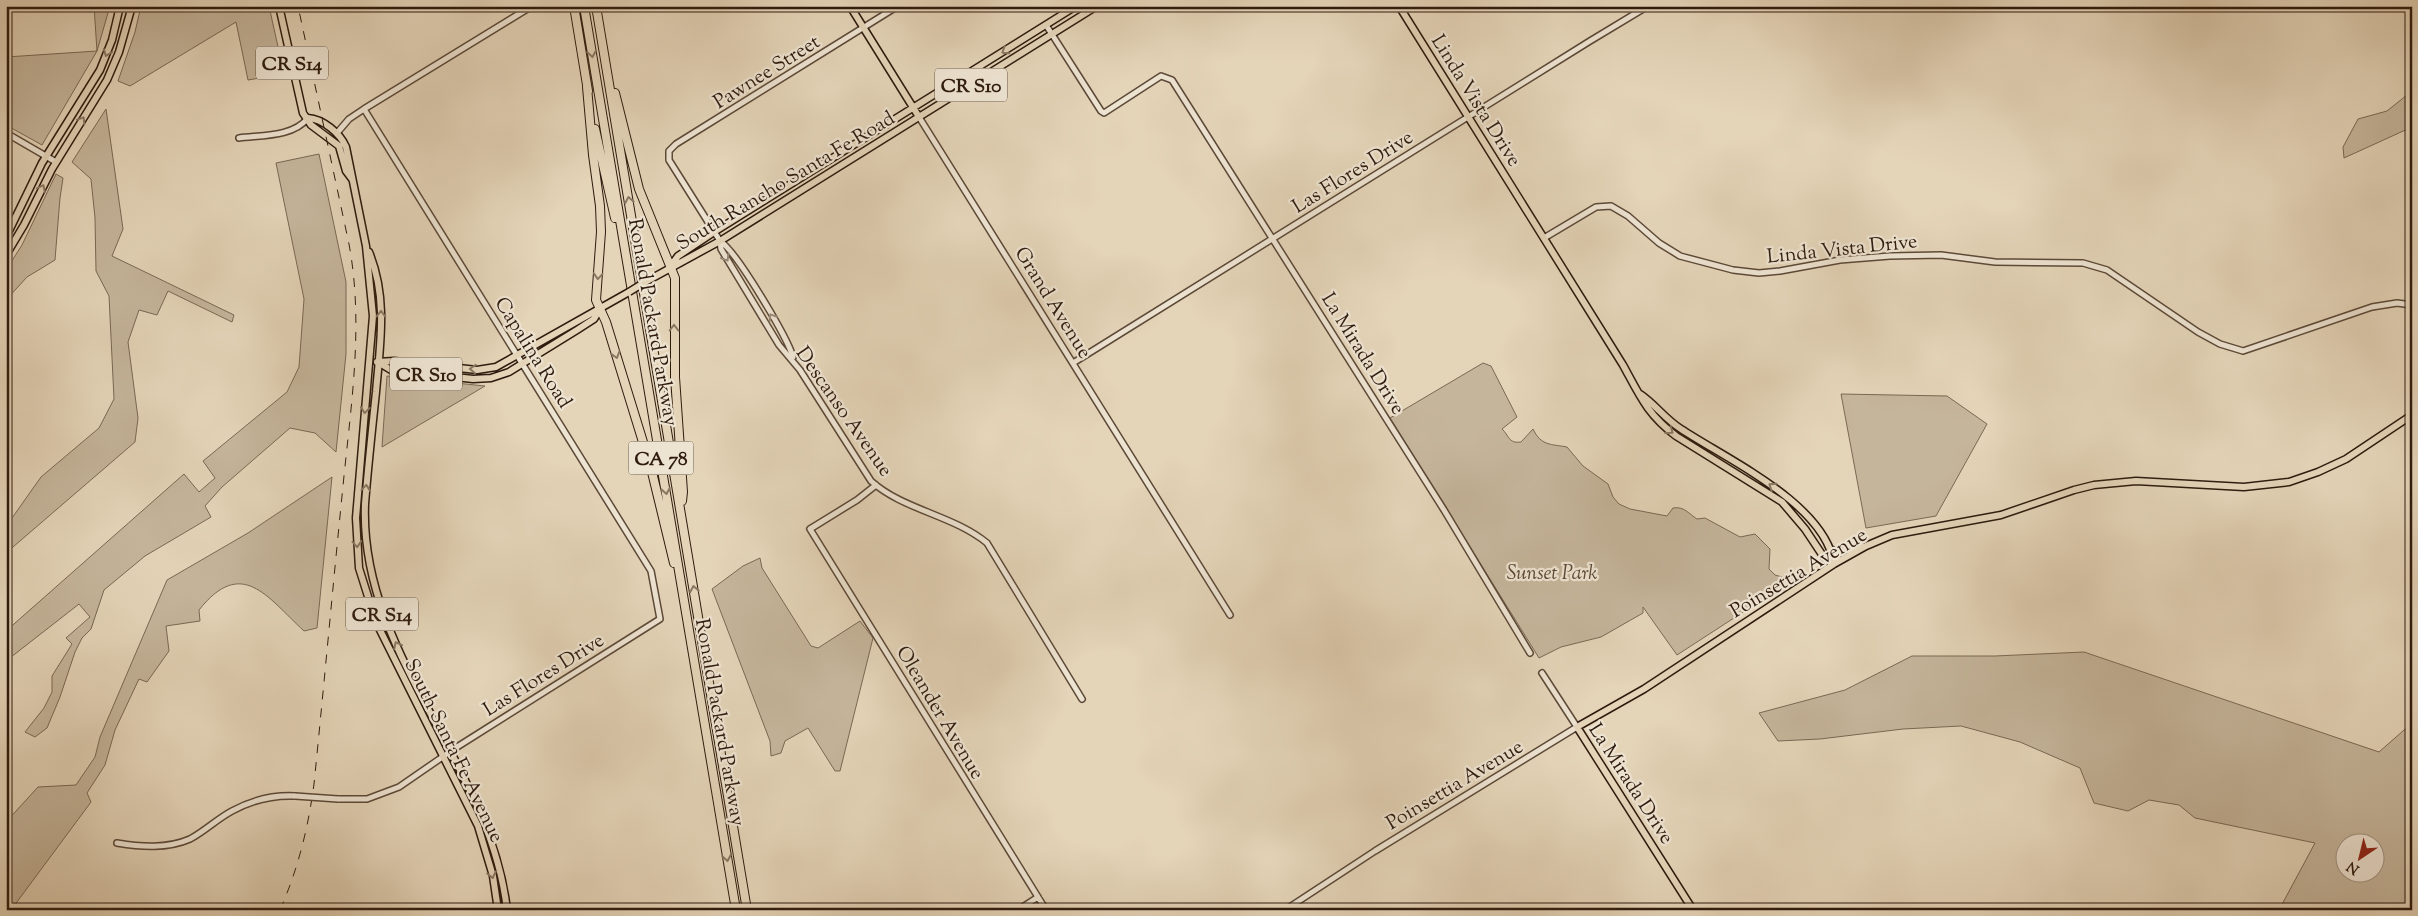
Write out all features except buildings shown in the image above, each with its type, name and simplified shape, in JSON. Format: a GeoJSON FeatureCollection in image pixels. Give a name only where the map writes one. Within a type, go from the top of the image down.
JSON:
{"type":"FeatureCollection","features":[{"type":"Feature","properties":{"kind":"highway"},"geometry":{"type":"LineString","coordinates":[[574,6],[604,172],[629,275]]}},
{"type":"Feature","properties":{"kind":"highway","name":"Ronald Packard Parkway"},"geometry":{"type":"LineString","coordinates":[[584,6],[736,910]]}},
{"type":"Feature","properties":{"kind":"highway","name":"Ronald Packard Parkway"},"geometry":{"type":"LineString","coordinates":[[596,6],[747,910]]}},
{"type":"Feature","properties":{"kind":"highway"},"geometry":{"type":"LineString","coordinates":[[602,40],[639,190],[675,278],[675,377],[683,492],[680,507]]}},
{"type":"Feature","properties":{"kind":"highway"},"geometry":{"type":"LineString","coordinates":[[588,87],[601,232],[596,300],[650,468],[687,617]]}},
{"type":"Feature","properties":{"kind":"main road"},"geometry":{"type":"LineString","coordinates":[[6,237],[47,156],[100,70],[112,40],[120,6]]}},
{"type":"Feature","properties":{"kind":"main road"},"geometry":{"type":"LineString","coordinates":[[6,255],[24,226],[56,162],[114,66],[132,6]]}},
{"type":"Feature","properties":{"kind":"main road","name":"CR S14"},"geometry":{"type":"LineString","coordinates":[[280,6],[301,106],[311,125],[338,146],[346,171],[352,179]]}},
{"type":"Feature","properties":{"kind":"main road","name":"Grand Avenue"},"geometry":{"type":"LineString","coordinates":[[850,6],[919,117]]}},
{"type":"Feature","properties":{"kind":"main road","name":"South Rancho Santa Fe Road"},"geometry":{"type":"LineString","coordinates":[[670,267],[678,256],[714,232],[914,109],[1076,6]]}},
{"type":"Feature","properties":{"kind":"main road","name":"South Rancho Santa Fe Road"},"geometry":{"type":"LineString","coordinates":[[670,267],[689,259],[720,241],[1097,6]]}},
{"type":"Feature","properties":{"kind":"main road","name":"Linda Vista Drive"},"geometry":{"type":"LineString","coordinates":[[1399,6],[1544,238]]}},
{"type":"Feature","properties":{"kind":"main road","name":"CR S14"},"geometry":{"type":"LineString","coordinates":[[308,118],[315,118],[337,133],[346,147],[366,246],[373,316],[370,361]]}},
{"type":"Feature","properties":{"kind":"main road"},"geometry":{"type":"LineString","coordinates":[[860,154],[860,150],[868,137]]}},
{"type":"Feature","properties":{"kind":"main road"},"geometry":{"type":"LineString","coordinates":[[1544,238],[1639,394],[1643,404],[1663,426],[1782,502],[1796,517],[1823,556],[1834,564]]}},
{"type":"Feature","properties":{"kind":"main road","name":"CR S14"},"geometry":{"type":"LineString","coordinates":[[366,246],[376,270],[382,307],[378,362]]}},
{"type":"Feature","properties":{"kind":"main road","name":"CR S10"},"geometry":{"type":"LineString","coordinates":[[370,361],[394,360],[477,370],[496,367],[518,356],[589,312],[600,309],[670,267]]}},
{"type":"Feature","properties":{"kind":"main road","name":"CR S10"},"geometry":{"type":"LineString","coordinates":[[378,362],[391,370],[473,379],[491,378],[523,363],[594,320],[600,309]]}},
{"type":"Feature","properties":{"kind":"main road","name":"South Santa Fe Avenue"},"geometry":{"type":"LineString","coordinates":[[370,361],[356,518],[359,568],[366,595],[384,640],[484,842],[493,876],[498,910]]}},
{"type":"Feature","properties":{"kind":"main road","name":"South Santa Fe Avenue"},"geometry":{"type":"LineString","coordinates":[[378,362],[364,523],[372,580],[392,636],[451,751],[489,832],[501,871],[507,910]]}},
{"type":"Feature","properties":{"kind":"main road"},"geometry":{"type":"LineString","coordinates":[[1639,394],[1649,400],[1667,419],[1776,489],[1797,505],[1832,550],[1834,564]]}},
{"type":"Feature","properties":{"kind":"main road","name":"Poinsettia Avenue"},"geometry":{"type":"LineString","coordinates":[[1577,727],[1644,689],[1834,564],[1866,546],[1892,535],[2001,515],[2094,485],[2136,481],[2244,487],[2289,482],[2318,472],[2346,459],[2412,415]]}},
{"type":"Feature","properties":{"kind":"main road"},"geometry":{"type":"LineString","coordinates":[[1832,550],[1837,552],[1866,546]]}},
{"type":"Feature","properties":{"kind":"main road","name":"La Mirada Drive"},"geometry":{"type":"LineString","coordinates":[[1577,727],[1693,910]]}},
{"type":"Feature","properties":{"kind":"street"},"geometry":{"type":"LineString","coordinates":[[337,133],[349,119],[364,109],[532,6]]}},
{"type":"Feature","properties":{"kind":"street","name":"Pawnee Street"},"geometry":{"type":"LineString","coordinates":[[676,144],[898,6]]}},
{"type":"Feature","properties":{"kind":"street","name":"Las Flores Drive"},"geometry":{"type":"LineString","coordinates":[[1073,363],[1648,6]]}},
{"type":"Feature","properties":{"kind":"street"},"geometry":{"type":"LineString","coordinates":[[1046,25],[1052,34]]}},
{"type":"Feature","properties":{"kind":"street","name":"La Mirada Drive"},"geometry":{"type":"LineString","coordinates":[[1052,34],[1100,111],[1104,113],[1164,76],[1172,80],[1444,510],[1530,653]]}},
{"type":"Feature","properties":{"kind":"street","name":"Capalina Road"},"geometry":{"type":"LineString","coordinates":[[364,109],[651,571],[660,619]]}},
{"type":"Feature","properties":{"kind":"street","name":"Grand Avenue"},"geometry":{"type":"LineString","coordinates":[[919,117],[1230,615]]}},
{"type":"Feature","properties":{"kind":"street"},"geometry":{"type":"LineString","coordinates":[[239,138],[290,131],[298,128],[308,118]]}},
{"type":"Feature","properties":{"kind":"street"},"geometry":{"type":"LineString","coordinates":[[6,133],[56,162]]}},
{"type":"Feature","properties":{"kind":"street","name":"Descanso Avenue"},"geometry":{"type":"LineString","coordinates":[[676,144],[669,151],[669,160],[720,241],[721,249],[775,339],[794,360],[876,485],[885,492],[972,531],[987,544],[1082,699]]}},
{"type":"Feature","properties":{"kind":"street","name":"Linda Vista Drive"},"geometry":{"type":"LineString","coordinates":[[1544,238],[1596,207],[1611,206],[1628,216],[1660,243],[1680,256],[1732,270],[1780,272],[1840,260],[1890,256],[1941,255],[1995,262],[2083,263],[2107,270],[2206,337],[2226,347],[2243,352],[2372,308],[2397,303],[2412,305]]}},
{"type":"Feature","properties":{"kind":"street"},"geometry":{"type":"LineString","coordinates":[[720,241],[728,246],[775,321],[788,343],[794,360]]}},
{"type":"Feature","properties":{"kind":"street","name":"Oleander Avenue"},"geometry":{"type":"LineString","coordinates":[[876,485],[857,500],[810,528],[1046,910]]}},
{"type":"Feature","properties":{"kind":"street","name":"Las Flores Drive"},"geometry":{"type":"LineString","coordinates":[[118,843],[147,846],[177,843],[190,839],[232,811],[251,802],[275,796],[338,800],[367,799],[399,787],[443,756],[660,619]]}},
{"type":"Feature","properties":{"kind":"street","name":"La Mirada Drive"},"geometry":{"type":"LineString","coordinates":[[1542,673],[1577,727]]}},
{"type":"Feature","properties":{"kind":"street","name":"Poinsettia Avenue"},"geometry":{"type":"LineString","coordinates":[[1285,910],[1389,842],[1577,727]]}},
{"type":"Feature","properties":{"kind":"street"},"geometry":{"type":"LineString","coordinates":[[1018,910],[1038,897]]}},
{"type":"Feature","properties":{"kind":"green space"},"geometry":{"type":"Polygon","coordinates":[[[94,6],[110,6],[97,51],[94,6]]]}},
{"type":"Feature","properties":{"kind":"green space"},"geometry":{"type":"Polygon","coordinates":[[[141,6],[269,6],[284,74],[248,80],[236,22],[130,86],[118,81],[135,32],[141,6]]]}},
{"type":"Feature","properties":{"kind":"green space"},"geometry":{"type":"Polygon","coordinates":[[[97,51],[42,145],[6,125],[6,57],[97,51]]]}},
{"type":"Feature","properties":{"kind":"green space"},"geometry":{"type":"Polygon","coordinates":[[[2412,91],[2412,127],[2344,158],[2343,147],[2358,119],[2387,111],[2412,91]]]}},
{"type":"Feature","properties":{"kind":"green space"},"geometry":{"type":"Polygon","coordinates":[[[106,109],[123,229],[112,256],[234,315],[232,322],[168,291],[157,315],[139,310],[128,342],[138,418],[135,442],[6,553],[6,521],[12,518],[41,477],[99,428],[114,399],[109,296],[96,271],[95,218],[91,179],[72,162],[106,109]]]}},
{"type":"Feature","properties":{"kind":"green space"},"geometry":{"type":"Polygon","coordinates":[[[319,154],[346,282],[346,354],[336,452],[315,433],[290,428],[222,487],[205,506],[211,517],[145,556],[104,590],[91,629],[82,638],[75,652],[47,728],[35,737],[25,732],[44,708],[52,692],[52,676],[72,644],[66,638],[90,617],[79,604],[6,661],[6,651],[11,648],[6,641],[6,631],[184,474],[199,492],[215,478],[203,461],[287,392],[299,367],[304,299],[276,163],[319,154]]]}},
{"type":"Feature","properties":{"kind":"green space"},"geometry":{"type":"Polygon","coordinates":[[[56,174],[63,178],[55,260],[27,277],[6,300],[6,270],[22,245],[56,174]]]}},
{"type":"Feature","properties":{"kind":"green space","name":"Sunset Park"},"geometry":{"type":"Polygon","coordinates":[[[1483,363],[1491,366],[1517,417],[1502,429],[1511,440],[1521,442],[1533,429],[1539,439],[1551,444],[1567,447],[1583,466],[1608,484],[1613,497],[1619,504],[1630,509],[1667,516],[1673,508],[1680,508],[1697,519],[1705,518],[1740,537],[1755,534],[1770,549],[1769,569],[1775,575],[1782,577],[1782,583],[1774,592],[1677,655],[1643,607],[1643,613],[1601,637],[1561,647],[1539,658],[1390,418],[1483,363]]]}},
{"type":"Feature","properties":{"kind":"green space"},"geometry":{"type":"Polygon","coordinates":[[[387,376],[485,386],[382,447],[387,376]]]}},
{"type":"Feature","properties":{"kind":"green space"},"geometry":{"type":"Polygon","coordinates":[[[1841,394],[1947,396],[1987,424],[1936,516],[1866,528],[1841,394]]]}},
{"type":"Feature","properties":{"kind":"green space"},"geometry":{"type":"Polygon","coordinates":[[[332,477],[317,628],[304,631],[266,595],[254,588],[241,584],[228,586],[214,594],[199,610],[200,621],[166,626],[169,651],[147,682],[139,679],[115,730],[105,765],[87,793],[91,802],[11,910],[6,910],[6,854],[11,848],[6,837],[6,822],[38,787],[76,785],[95,757],[100,737],[167,580],[248,533],[332,477]]]}},
{"type":"Feature","properties":{"kind":"green space"},"geometry":{"type":"Polygon","coordinates":[[[760,558],[762,568],[811,646],[818,648],[860,621],[873,638],[840,771],[835,771],[808,728],[785,741],[781,753],[771,756],[770,741],[712,589],[743,566],[760,558]]]}},
{"type":"Feature","properties":{"kind":"green space"},"geometry":{"type":"Polygon","coordinates":[[[2084,652],[2379,752],[2412,723],[2412,910],[2279,910],[2315,843],[2195,818],[2179,805],[2149,800],[2128,811],[2094,803],[2080,768],[2020,742],[1961,726],[1903,729],[1820,739],[1778,741],[1759,713],[1845,690],[1912,656],[1995,656],[2084,652]]]}},
{"type":"Feature","properties":{"kind":"railway"},"geometry":{"type":"LineString","coordinates":[[280,910],[302,849],[314,784],[355,365],[356,335],[356,304],[349,244],[298,6]]}}]}
